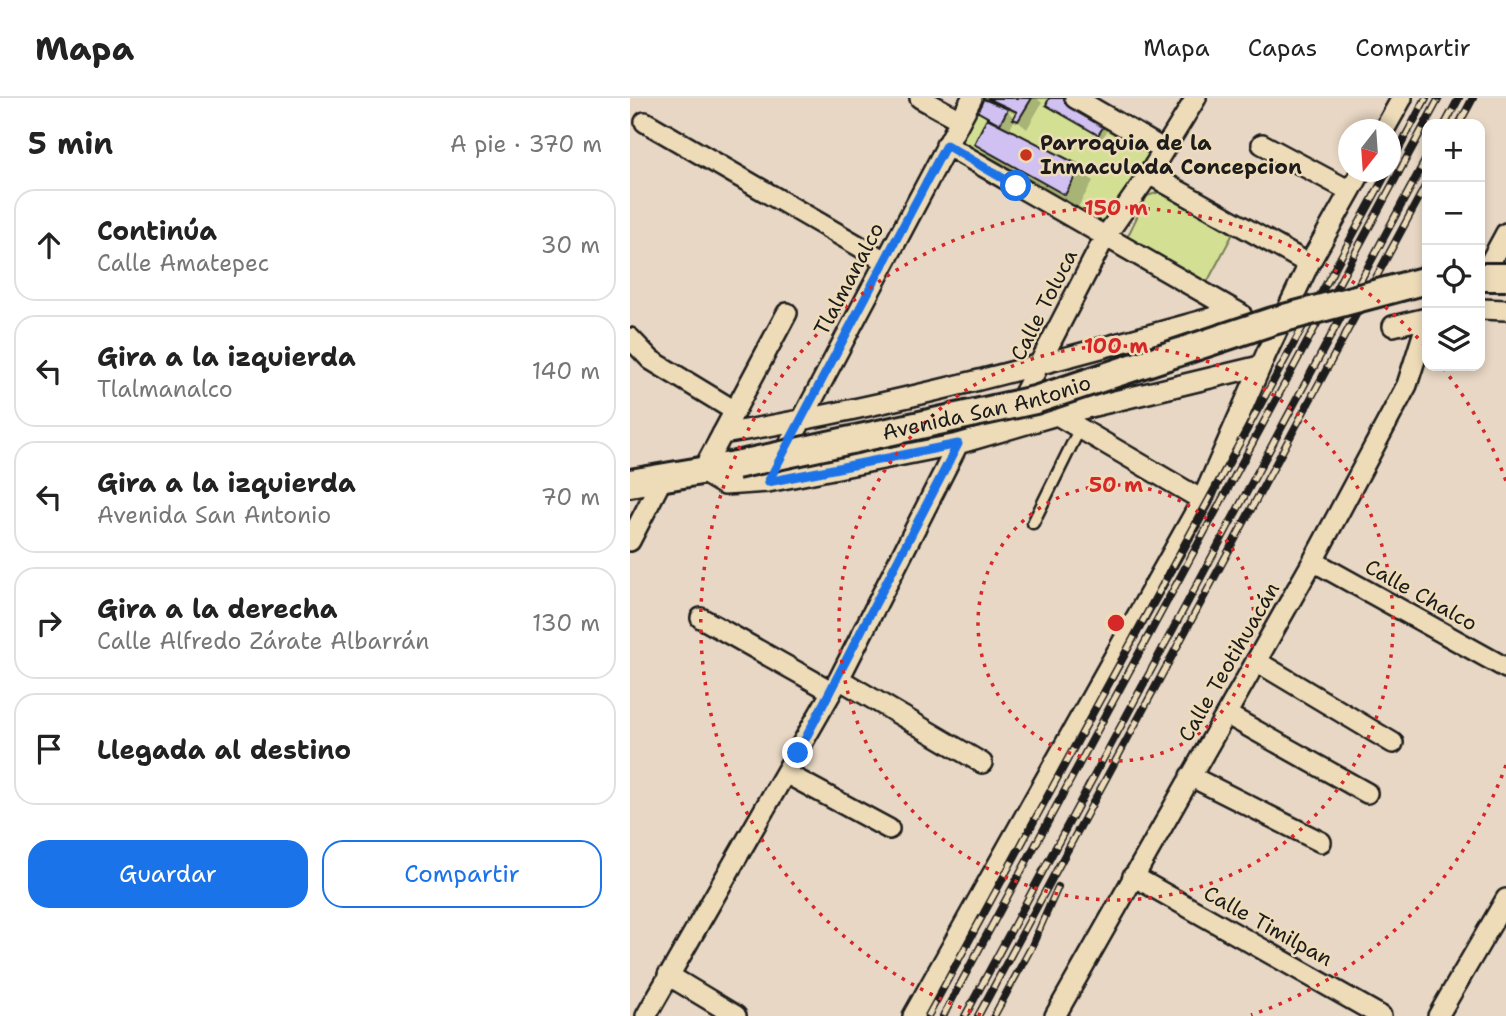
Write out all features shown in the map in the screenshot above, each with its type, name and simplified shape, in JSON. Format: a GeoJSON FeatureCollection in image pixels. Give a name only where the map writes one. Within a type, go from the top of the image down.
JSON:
{"type":"FeatureCollection","features":[{"type":"Feature","properties":{"kind":"main road","name":"Avenida San Antonio"},"geometry":{"type":"LineString","coordinates":[[630,482],[702,472],[1035,400],[1273,321],[1422,281]]}},
{"type":"Feature","properties":{"kind":"street"},"geometry":{"type":"LineString","coordinates":[[920,98],[960,120]]}},
{"type":"Feature","properties":{"kind":"street","name":"Tlalmanalco"},"geometry":{"type":"LineString","coordinates":[[768,482],[883,260],[972,98]]}},
{"type":"Feature","properties":{"kind":"street"},"geometry":{"type":"LineString","coordinates":[[1075,98],[1163,149]]}},
{"type":"Feature","properties":{"kind":"street","name":"Calle Toluca"},"geometry":{"type":"LineString","coordinates":[[1005,430],[1105,237],[1149,174],[1196,98]]}},
{"type":"Feature","properties":{"kind":"street"},"geometry":{"type":"LineString","coordinates":[[1390,119],[1402,98]]}},
{"type":"Feature","properties":{"kind":"street"},"geometry":{"type":"LineString","coordinates":[[645,122],[883,260]]}},
{"type":"Feature","properties":{"kind":"street"},"geometry":{"type":"LineString","coordinates":[[1262,144],[1350,191]]}},
{"type":"Feature","properties":{"kind":"street"},"geometry":{"type":"LineString","coordinates":[[946,145],[1276,334]]}},
{"type":"Feature","properties":{"kind":"street"},"geometry":{"type":"LineString","coordinates":[[1149,174],[1309,264]]}},
{"type":"Feature","properties":{"kind":"street"},"geometry":{"type":"LineString","coordinates":[[913,1016],[1202,500],[1260,366],[1309,264],[1355,182]]}},
{"type":"Feature","properties":{"kind":"street"},"geometry":{"type":"LineString","coordinates":[[1489,273],[1506,233]]}},
{"type":"Feature","properties":{"kind":"street"},"geometry":{"type":"LineString","coordinates":[[1485,309],[1506,310]]}},
{"type":"Feature","properties":{"kind":"street","name":"Avenida San Antonio"},"geometry":{"type":"LineString","coordinates":[[723,434],[800,421],[1038,365],[1236,311]]}},
{"type":"Feature","properties":{"kind":"street"},"geometry":{"type":"LineString","coordinates":[[702,472],[787,313]]}},
{"type":"Feature","properties":{"kind":"street"},"geometry":{"type":"LineString","coordinates":[[1393,326],[1422,321]]}},
{"type":"Feature","properties":{"kind":"street","name":"Calle Teotihuacán"},"geometry":{"type":"LineString","coordinates":[[1055,1016],[1313,561],[1407,385],[1422,336]]}},
{"type":"Feature","properties":{"kind":"street"},"geometry":{"type":"LineString","coordinates":[[630,338],[651,360],[735,411]]}},
{"type":"Feature","properties":{"kind":"street","name":"Avenida San Antonio"},"geometry":{"type":"LineString","coordinates":[[702,472],[724,485],[768,482],[958,444],[1057,415],[1260,366]]}},
{"type":"Feature","properties":{"kind":"street"},"geometry":{"type":"LineString","coordinates":[[1057,415],[1202,500]]}},
{"type":"Feature","properties":{"kind":"street"},"geometry":{"type":"LineString","coordinates":[[646,1016],[787,774],[958,444]]}},
{"type":"Feature","properties":{"kind":"street"},"geometry":{"type":"LineString","coordinates":[[630,541],[662,479]]}},
{"type":"Feature","properties":{"kind":"street","name":"Calle Chalco"},"geometry":{"type":"LineString","coordinates":[[1313,561],[1506,668]]}},
{"type":"Feature","properties":{"kind":"street"},"geometry":{"type":"LineString","coordinates":[[701,618],[982,763]]}},
{"type":"Feature","properties":{"kind":"street"},"geometry":{"type":"LineString","coordinates":[[1256,661],[1393,743]]}},
{"type":"Feature","properties":{"kind":"street"},"geometry":{"type":"LineString","coordinates":[[1226,714],[1367,793]]}},
{"type":"Feature","properties":{"kind":"street"},"geometry":{"type":"LineString","coordinates":[[787,774],[889,829]]}},
{"type":"Feature","properties":{"kind":"street"},"geometry":{"type":"LineString","coordinates":[[1191,776],[1321,842]]}},
{"type":"Feature","properties":{"kind":"street","name":"Calle Timilpan"},"geometry":{"type":"LineString","coordinates":[[1133,876],[1381,1016]]}},
{"type":"Feature","properties":{"kind":"street"},"geometry":{"type":"LineString","coordinates":[[1438,1016],[1499,924],[1506,899]]}},
{"type":"Feature","properties":{"kind":"street"},"geometry":{"type":"LineString","coordinates":[[668,975],[736,1016]]}},
{"type":"Feature","properties":{"kind":"lane"},"geometry":{"type":"LineString","coordinates":[[1033,523],[1080,428]]}},
{"type":"Feature","properties":{"kind":"green space"},"geometry":{"type":"Polygon","coordinates":[[[980,98],[1072,98],[1161,152],[1103,231],[950,147],[980,98]]]}},
{"type":"Feature","properties":{"kind":"green space"},"geometry":{"type":"Polygon","coordinates":[[[1165,190],[1236,228],[1203,290],[1124,244],[1147,196],[1165,190]]]}},
{"type":"Feature","properties":{"kind":"building"},"geometry":{"type":"Polygon","coordinates":[[[981,98],[1008,109],[1000,124],[975,110],[981,98]]]}},
{"type":"Feature","properties":{"kind":"building"},"geometry":{"type":"Polygon","coordinates":[[[987,98],[1032,98],[1018,121],[1013,119],[1017,112],[987,98]]]}},
{"type":"Feature","properties":{"kind":"building"},"geometry":{"type":"Polygon","coordinates":[[[1049,98],[1075,98],[1133,132],[1128,140],[1104,126],[1098,135],[1046,105],[1049,98]]]}},
{"type":"Feature","properties":{"kind":"building","name":"Parroquia de la Inmaculada Concepcion"},"geometry":{"type":"Polygon","coordinates":[[[987,118],[1081,166],[1065,195],[974,144],[987,118]]]}},
{"type":"Feature","properties":{"kind":"railway"},"geometry":{"type":"LineString","coordinates":[[1401,145],[1426,98]]}},
{"type":"Feature","properties":{"kind":"railway"},"geometry":{"type":"LineString","coordinates":[[943,1016],[1439,98]]}},
{"type":"Feature","properties":{"kind":"railway"},"geometry":{"type":"LineString","coordinates":[[1448,119],[1459,98]]}},
{"type":"Feature","properties":{"kind":"railway"},"geometry":{"type":"LineString","coordinates":[[1462,119],[1473,98]]}},
{"type":"Feature","properties":{"kind":"railway"},"geometry":{"type":"LineString","coordinates":[[965,1016],[1422,166]]}},
{"type":"Feature","properties":{"kind":"railway"},"geometry":{"type":"LineString","coordinates":[[928,1016],[1382,182]]}},
{"type":"Feature","properties":{"kind":"railway"},"geometry":{"type":"LineString","coordinates":[[978,1016],[1422,192]]}},
{"type":"Feature","properties":{"kind":"railway"},"geometry":{"type":"LineString","coordinates":[[994,1016],[1031,948],[1058,887]]}},
{"type":"Feature","properties":{"kind":"place","name":"Parroquia de la Inmaculada Concepcion"},"geometry":{"type":"Point","coordinates":[1026,155]}},
{"type":"Feature","properties":{"kind":"route"},"geometry":{"type":"LineString","coordinates":[[798,753],[839,679],[958,444],[768,482],[946,145],[1016,186]]}}]}
